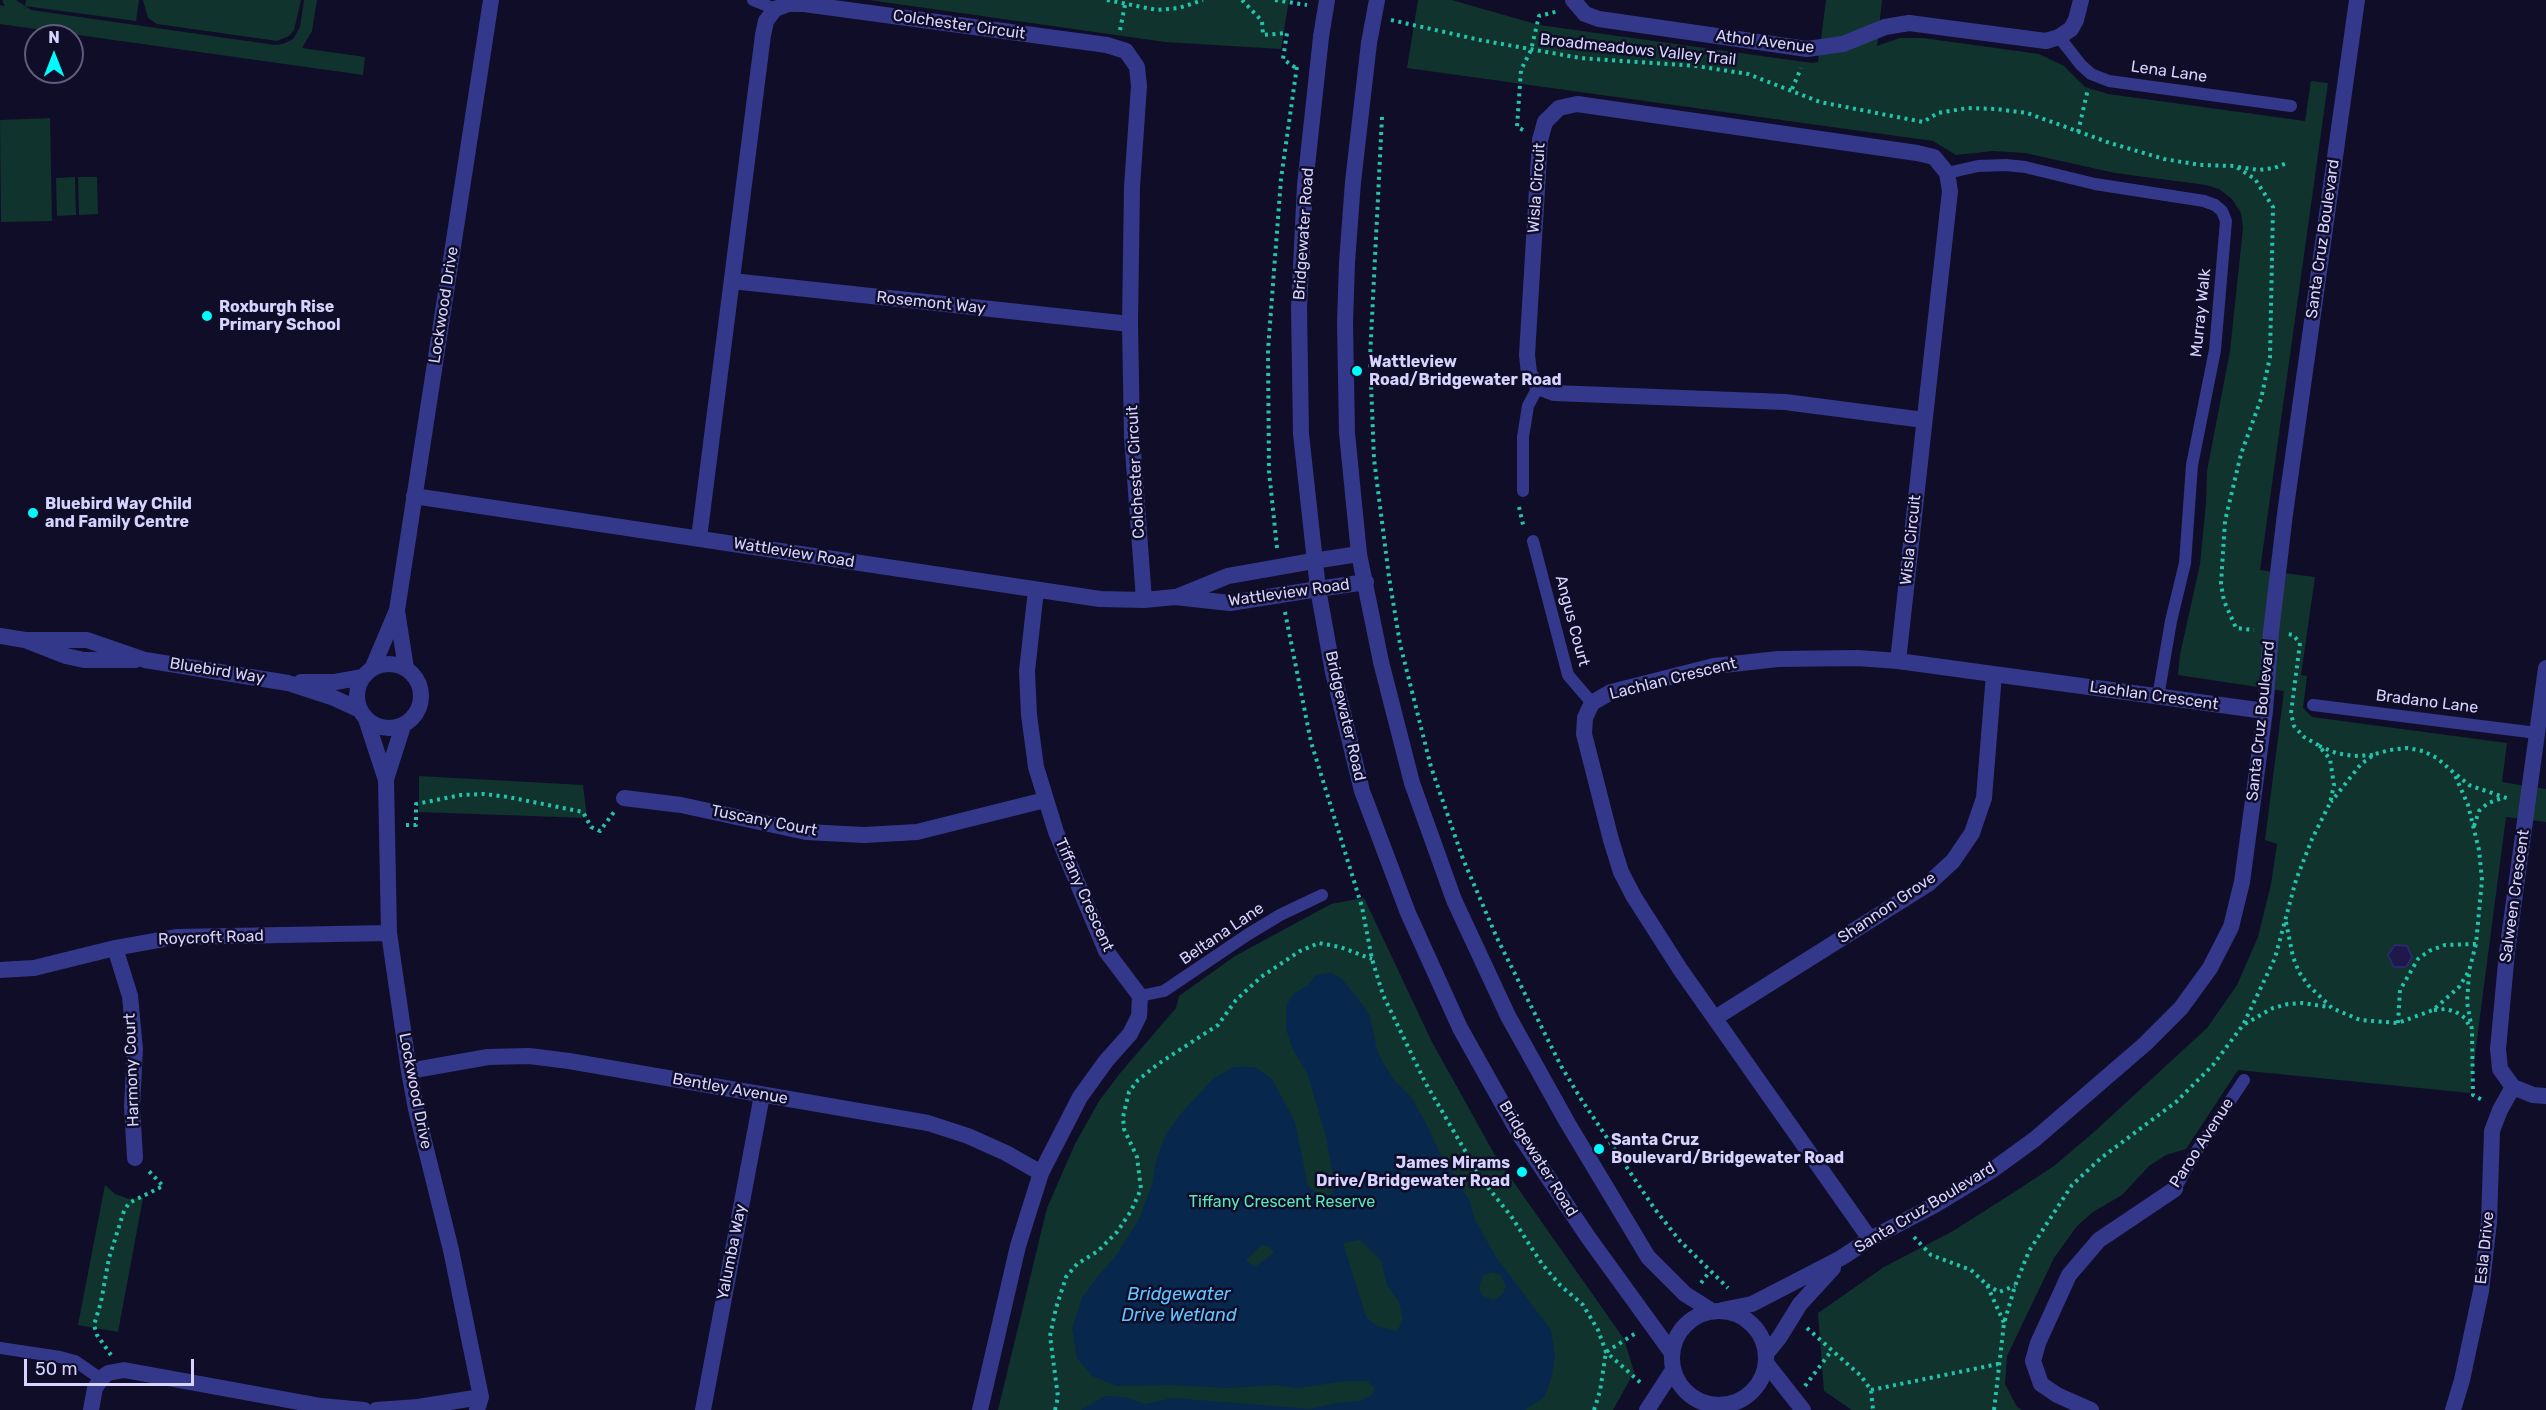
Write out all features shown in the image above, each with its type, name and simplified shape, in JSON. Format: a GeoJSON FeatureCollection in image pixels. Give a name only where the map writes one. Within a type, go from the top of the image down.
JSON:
{"type":"FeatureCollection","features":[{"type":"Feature","properties":{"kind":"street","name":"Lockwood Drive"},"geometry":{"type":"LineString","coordinates":[[368,673],[397,610],[491,0]]}},
{"type":"Feature","properties":{"kind":"street"},"geometry":{"type":"LineString","coordinates":[[1377,0],[1369,43],[1353,182],[1345,323],[1347,432],[1359,554],[1381,662],[1412,783],[1454,900],[1508,1016],[1612,1200],[1648,1257],[1685,1294],[1717,1311]]}},
{"type":"Feature","properties":{"kind":"street"},"geometry":{"type":"LineString","coordinates":[[2059,37],[2071,29],[2081,0]]}},
{"type":"Feature","properties":{"kind":"street","name":"Santa Cruz Boulevard"},"geometry":{"type":"LineString","coordinates":[[1717,1311],[1752,1304],[1841,1258],[1870,1239],[1935,1205],[1991,1171],[2035,1139],[2145,1044],[2181,1008],[2205,976],[2231,927],[2242,882],[2265,711],[2271,632],[2285,514],[2357,0]]}},
{"type":"Feature","properties":{"kind":"street","name":"Bridgewater Road"},"geometry":{"type":"LineString","coordinates":[[1322,3],[1321,37],[1305,185],[1299,308],[1300,434],[1313,561],[1333,672],[1362,791],[1408,913],[1460,1028],[1521,1137],[1588,1237],[1672,1353]]}},
{"type":"Feature","properties":{"kind":"street","name":"Colchester Circuit"},"geometry":{"type":"LineString","coordinates":[[774,9],[788,4],[804,4],[1107,45],[1126,51],[1137,67],[1130,324],[1132,437],[1144,600]]}},
{"type":"Feature","properties":{"kind":"street","name":"Athol Avenue"},"geometry":{"type":"LineString","coordinates":[[1575,4],[1585,14],[1599,19],[1807,49],[1843,44],[1885,27],[1909,23],[2046,41],[2059,37]]}},
{"type":"Feature","properties":{"kind":"street"},"geometry":{"type":"LineString","coordinates":[[699,538],[763,35],[766,21],[774,9]]}},
{"type":"Feature","properties":{"kind":"street","name":"Wisla Circuit"},"geometry":{"type":"LineString","coordinates":[[1538,387],[1529,373],[1527,355],[1540,140],[1545,122],[1559,108],[1577,104],[1934,157],[1947,173],[1950,191],[1898,661]]}},
{"type":"Feature","properties":{"kind":"street","name":"Rosemont Way"},"geometry":{"type":"LineString","coordinates":[[732,281],[1130,324]]}},
{"type":"Feature","properties":{"kind":"street"},"geometry":{"type":"LineString","coordinates":[[1538,387],[1554,393],[1785,402],[1924,420]]}},
{"type":"Feature","properties":{"kind":"street","name":"Wattleview Road"},"geometry":{"type":"LineString","coordinates":[[414,496],[1100,599],[1144,600],[1175,597],[1230,603],[1366,582]]}},
{"type":"Feature","properties":{"kind":"street","name":"Wattleview Road"},"geometry":{"type":"LineString","coordinates":[[1175,597],[1228,576],[1359,554]]}},
{"type":"Feature","properties":{"kind":"street","name":"Tiffany Crescent"},"geometry":{"type":"LineString","coordinates":[[1036,590],[1027,671],[1029,715],[1036,767],[1045,800],[1106,951],[1140,996]]}},
{"type":"Feature","properties":{"kind":"street","name":"Lockwood Drive"},"geometry":{"type":"LineString","coordinates":[[397,610],[406,668]]}},
{"type":"Feature","properties":{"kind":"street","name":"Bluebird Way"},"geometry":{"type":"LineString","coordinates":[[0,636],[25,640],[84,660],[145,660],[288,683],[334,698],[363,715]]}},
{"type":"Feature","properties":{"kind":"street","name":"Lachlan Crescent"},"geometry":{"type":"LineString","coordinates":[[1870,1239],[1653,929],[1621,872],[1584,734],[1585,718],[1592,703],[1606,694],[1681,674],[1744,662],[1820,657],[1898,661],[2265,711]]}},
{"type":"Feature","properties":{"kind":"street"},"geometry":{"type":"LineString","coordinates":[[389,664],[406,668],[420,683],[422,703],[418,712],[403,726],[384,728],[363,715],[357,693],[368,673],[389,664]]}},
{"type":"Feature","properties":{"kind":"street","name":"Salween Crescent"},"geometry":{"type":"LineString","coordinates":[[2513,1087],[2500,1069],[2498,1049],[2506,952],[2546,668]]}},
{"type":"Feature","properties":{"kind":"street","name":"Bluebird Way"},"geometry":{"type":"LineString","coordinates":[[288,683],[335,682],[368,673]]}},
{"type":"Feature","properties":{"kind":"street","name":"Shannon Grove"},"geometry":{"type":"LineString","coordinates":[[1715,1018],[1928,884],[1953,861],[1972,833],[1984,798],[1994,674]]}},
{"type":"Feature","properties":{"kind":"street","name":"Lockwood Drive"},"geometry":{"type":"LineString","coordinates":[[363,715],[386,780],[389,933],[409,1071],[416,1109],[451,1250],[483,1406]]}},
{"type":"Feature","properties":{"kind":"street","name":"Lockwood Drive"},"geometry":{"type":"LineString","coordinates":[[386,780],[403,726]]}},
{"type":"Feature","properties":{"kind":"street","name":"Tuscany Court"},"geometry":{"type":"LineString","coordinates":[[624,798],[681,805],[806,832],[864,835],[917,832],[1045,800]]}},
{"type":"Feature","properties":{"kind":"street","name":"Roycroft Road"},"geometry":{"type":"LineString","coordinates":[[0,970],[34,968],[115,948],[176,937],[389,933]]}},
{"type":"Feature","properties":{"kind":"street","name":"Harmony Court"},"geometry":{"type":"LineString","coordinates":[[115,948],[130,996],[135,1049],[132,1106],[135,1158]]}},
{"type":"Feature","properties":{"kind":"street"},"geometry":{"type":"LineString","coordinates":[[980,1410],[1018,1246],[1041,1173],[1080,1097],[1106,1061],[1130,1034],[1139,1016],[1140,996]]}},
{"type":"Feature","properties":{"kind":"street","name":"Bentley Avenue"},"geometry":{"type":"LineString","coordinates":[[409,1071],[488,1057],[529,1056],[569,1061],[928,1123],[987,1144],[1041,1173]]}},
{"type":"Feature","properties":{"kind":"street"},"geometry":{"type":"LineString","coordinates":[[2513,1087],[2533,1095],[2546,1096]]}},
{"type":"Feature","properties":{"kind":"street","name":"Esla Drive"},"geometry":{"type":"LineString","coordinates":[[2452,1410],[2462,1380],[2481,1291],[2489,1222],[2492,1131],[2500,1110],[2513,1087]]}},
{"type":"Feature","properties":{"kind":"street","name":"Yalumba Way"},"geometry":{"type":"LineString","coordinates":[[703,1410],[762,1095]]}},
{"type":"Feature","properties":{"kind":"street","name":"Paroo Avenue"},"geometry":{"type":"LineString","coordinates":[[2091,1410],[2057,1395],[2041,1384],[2033,1361],[2038,1343],[2070,1275],[2099,1240],[2175,1189]]}},
{"type":"Feature","properties":{"kind":"street","name":"Santa Cruz Boulevard"},"geometry":{"type":"LineString","coordinates":[[1767,1358],[1800,1304],[1841,1258]]}},
{"type":"Feature","properties":{"kind":"street"},"geometry":{"type":"LineString","coordinates":[[1767,1358],[1763,1377],[1755,1389],[1744,1398],[1726,1407],[1703,1402],[1690,1395],[1680,1384],[1673,1370],[1672,1353],[1676,1338],[1685,1325],[1697,1315],[1717,1311],[1738,1314],[1753,1324],[1762,1338],[1767,1358],[1799,1405]]}},
{"type":"Feature","properties":{"kind":"street"},"geometry":{"type":"LineString","coordinates":[[91,1410],[96,1388],[108,1375],[134,1370],[321,1406],[364,1410]]}},
{"type":"Feature","properties":{"kind":"street"},"geometry":{"type":"LineString","coordinates":[[1652,1404],[1673,1370]]}},
{"type":"Feature","properties":{"kind":"street"},"geometry":{"type":"LineString","coordinates":[[376,1410],[483,1406]]}},
{"type":"Feature","properties":{"kind":"lane"},"geometry":{"type":"LineString","coordinates":[[753,0],[774,9]]}},
{"type":"Feature","properties":{"kind":"lane"},"geometry":{"type":"LineString","coordinates":[[2059,37],[2091,74]]}},
{"type":"Feature","properties":{"kind":"lane","name":"Lena Lane"},"geometry":{"type":"LineString","coordinates":[[2091,74],[2109,81],[2291,106]]}},
{"type":"Feature","properties":{"kind":"lane","name":"Murray Walk"},"geometry":{"type":"LineString","coordinates":[[1947,173],[1978,166],[2025,167],[2095,184],[2204,201],[2215,205],[2222,212],[2226,221],[2215,350],[2196,435],[2192,465],[2185,562],[2171,621],[2158,697]]}},
{"type":"Feature","properties":{"kind":"lane"},"geometry":{"type":"LineString","coordinates":[[1523,491],[1523,437],[1528,406],[1538,387]]}},
{"type":"Feature","properties":{"kind":"lane","name":"Angus Court"},"geometry":{"type":"LineString","coordinates":[[1533,541],[1568,675],[1592,703]]}},
{"type":"Feature","properties":{"kind":"lane","name":"Bradano Lane"},"geometry":{"type":"LineString","coordinates":[[2313,705],[2537,733]]}},
{"type":"Feature","properties":{"kind":"lane","name":"Beltana Lane"},"geometry":{"type":"LineString","coordinates":[[1140,996],[1164,991],[1247,935],[1322,895]]}},
{"type":"Feature","properties":{"kind":"lane","name":"Paroo Avenue"},"geometry":{"type":"LineString","coordinates":[[2175,1189],[2196,1152],[2244,1080]]}},
{"type":"Feature","properties":{"kind":"lane"},"geometry":{"type":"LineString","coordinates":[[0,1348],[75,1361],[108,1375]]}},
{"type":"Feature","properties":{"kind":"path"},"geometry":{"type":"LineString","coordinates":[[1107,0],[1157,10],[1179,8],[1203,0]]}},
{"type":"Feature","properties":{"kind":"path"},"geometry":{"type":"LineString","coordinates":[[1242,0],[1262,21],[1263,35],[1287,33],[1283,59],[1296,68]]}},
{"type":"Feature","properties":{"kind":"path"},"geometry":{"type":"LineString","coordinates":[[1275,0],[1322,3]]}},
{"type":"Feature","properties":{"kind":"path"},"geometry":{"type":"LineString","coordinates":[[1540,140],[1517,127],[1521,70],[1531,50],[1539,16],[1575,4]]}},
{"type":"Feature","properties":{"kind":"path","name":"Broadmeadows Valley Trail"},"geometry":{"type":"LineString","coordinates":[[1384,18],[1531,50],[1580,58],[1696,66],[1748,74],[1820,102],[1923,122],[1938,113],[1968,108],[1996,109],[2026,113],[2164,159],[2200,165],[2235,166],[2259,170],[2287,163]]}},
{"type":"Feature","properties":{"kind":"path"},"geometry":{"type":"LineString","coordinates":[[2078,132],[2091,74]]}},
{"type":"Feature","properties":{"kind":"path"},"geometry":{"type":"LineString","coordinates":[[1383,108],[1370,358],[1374,459],[1400,644],[1431,766],[1463,859],[1497,938],[1566,1074],[1654,1208],[1680,1241],[1722,1285],[1736,1294]]}},
{"type":"Feature","properties":{"kind":"path"},"geometry":{"type":"LineString","coordinates":[[2235,166],[2255,179],[2273,207],[2270,357],[2261,399],[2241,454],[2225,520],[2221,584],[2224,601],[2236,628],[2293,635],[2300,643],[2291,713],[2294,726],[2304,737],[2336,753],[2354,756],[2407,748],[2423,751],[2437,758],[2469,785],[2502,798],[2528,802]]}},
{"type":"Feature","properties":{"kind":"path"},"geometry":{"type":"LineString","coordinates":[[1523,491],[1518,501],[1525,535],[1533,541]]}},
{"type":"Feature","properties":{"kind":"path"},"geometry":{"type":"LineString","coordinates":[[2318,745],[2330,759],[2334,785],[2330,803]]}},
{"type":"Feature","properties":{"kind":"path"},"geometry":{"type":"LineString","coordinates":[[1994,1410],[2004,1323],[2029,1251],[2072,1185],[2101,1158],[2176,1102],[2213,1065],[2243,1025],[2275,958],[2296,880],[2312,839],[2330,803],[2361,764],[2375,754]]}},
{"type":"Feature","properties":{"kind":"path"},"geometry":{"type":"LineString","coordinates":[[2454,773],[2463,789],[2474,827],[2482,880],[2476,944],[2469,971],[2468,1002],[2472,1030],[2473,1095],[2500,1110]]}},
{"type":"Feature","properties":{"kind":"path"},"geometry":{"type":"LineString","coordinates":[[387,825],[416,825],[416,804],[461,795],[484,794],[583,812],[591,827],[600,831],[624,798]]}},
{"type":"Feature","properties":{"kind":"path"},"geometry":{"type":"LineString","coordinates":[[2474,827],[2479,811],[2488,803],[2502,798]]}},
{"type":"Feature","properties":{"kind":"path"},"geometry":{"type":"LineString","coordinates":[[2286,918],[2288,940],[2299,972],[2308,985],[2332,1008]]}},
{"type":"Feature","properties":{"kind":"path"},"geometry":{"type":"LineString","coordinates":[[1055,1410],[1058,1397],[1050,1336],[1066,1277],[1077,1264],[1098,1251],[1117,1232],[1131,1211],[1141,1189],[1137,1157],[1124,1129],[1123,1117],[1129,1092],[1138,1080],[1151,1070],[1218,1025],[1236,1000],[1261,977],[1300,951],[1319,943],[1340,947],[1371,959],[1383,995],[1412,1057],[1482,1180],[1511,1215],[1542,1264],[1560,1285],[1583,1305],[1598,1330],[1606,1352],[1652,1404]]}},
{"type":"Feature","properties":{"kind":"path"},"geometry":{"type":"LineString","coordinates":[[2398,1023],[2400,990],[2418,959],[2429,951],[2445,945],[2476,944]]}},
{"type":"Feature","properties":{"kind":"path"},"geometry":{"type":"LineString","coordinates":[[2433,1010],[2459,987],[2469,971]]}},
{"type":"Feature","properties":{"kind":"path"},"geometry":{"type":"LineString","coordinates":[[2243,1025],[2273,1008],[2302,1003],[2332,1008],[2360,1020],[2398,1023],[2433,1010],[2446,1009],[2465,1018],[2472,1030]]}},
{"type":"Feature","properties":{"kind":"path"},"geometry":{"type":"LineString","coordinates":[[108,1375],[109,1350],[97,1335],[94,1325],[101,1302],[109,1258],[129,1203],[163,1186],[135,1158]]}},
{"type":"Feature","properties":{"kind":"path"},"geometry":{"type":"LineString","coordinates":[[1905,1219],[1913,1236],[1931,1255],[1971,1270],[1986,1285],[2000,1292],[2015,1286]]}},
{"type":"Feature","properties":{"kind":"path"},"geometry":{"type":"LineString","coordinates":[[1986,1285],[2004,1323]]}},
{"type":"Feature","properties":{"kind":"path"},"geometry":{"type":"LineString","coordinates":[[1793,1315],[1861,1376],[1871,1390],[1873,1410]]}},
{"type":"Feature","properties":{"kind":"path"},"geometry":{"type":"LineString","coordinates":[[1799,1405],[1832,1350]]}},
{"type":"Feature","properties":{"kind":"path"},"geometry":{"type":"LineString","coordinates":[[1594,1410],[1600,1391],[1606,1352]]}},
{"type":"Feature","properties":{"kind":"path"},"geometry":{"type":"LineString","coordinates":[[1871,1390],[1998,1364]]}},
{"type":"Feature","properties":{"kind":"green space"},"geometry":{"type":"Polygon","coordinates":[[[2,0],[16,0],[31,10],[275,45],[293,39],[300,27],[304,0],[317,0],[312,31],[302,48],[365,57],[363,75],[84,36],[84,24],[24,24],[24,27],[0,24],[0,5],[5,6],[2,0]]]}},
{"type":"Feature","properties":{"kind":"green space"},"geometry":{"type":"Polygon","coordinates":[[[26,0],[139,0],[136,21],[25,6],[26,0]]]}},
{"type":"Feature","properties":{"kind":"green space"},"geometry":{"type":"Polygon","coordinates":[[[143,0],[301,0],[294,30],[289,36],[277,41],[157,24],[148,18],[143,0]]]}},
{"type":"Feature","properties":{"kind":"green space"},"geometry":{"type":"Polygon","coordinates":[[[869,0],[1289,0],[1281,49],[1165,42],[869,0]]]}},
{"type":"Feature","properties":{"kind":"green space"},"geometry":{"type":"Polygon","coordinates":[[[1418,0],[1452,0],[1539,25],[1812,63],[1818,62],[1826,0],[1882,0],[1877,46],[1900,38],[1923,38],[2039,54],[2064,66],[2085,87],[2108,94],[2305,121],[2311,81],[2328,83],[2260,570],[2315,577],[2301,675],[2307,676],[2303,708],[2312,717],[2507,743],[2502,782],[2546,789],[2546,822],[2506,817],[2470,1093],[2238,1070],[2186,1149],[2166,1155],[2149,1166],[2122,1195],[2093,1212],[2077,1226],[2054,1258],[2007,1356],[2005,1384],[2017,1407],[2022,1410],[1852,1410],[1824,1391],[1818,1313],[1884,1267],[1953,1231],[2054,1166],[2094,1132],[2207,1028],[2237,985],[2258,937],[2271,884],[2277,844],[2265,840],[2284,691],[2178,675],[2180,655],[2200,564],[2207,471],[2230,351],[2243,228],[2241,213],[2232,199],[2219,189],[2206,185],[2115,173],[2025,153],[1993,151],[1956,155],[1933,141],[1407,68],[1418,0]]]}},
{"type":"Feature","properties":{"kind":"green space"},"geometry":{"type":"Polygon","coordinates":[[[50,118],[52,221],[1,222],[0,120],[50,118]]]}},
{"type":"Feature","properties":{"kind":"green space"},"geometry":{"type":"Polygon","coordinates":[[[75,177],[76,215],[57,216],[56,178],[75,177]]]}},
{"type":"Feature","properties":{"kind":"green space"},"geometry":{"type":"Polygon","coordinates":[[[78,177],[97,177],[98,214],[79,215],[78,177]]]}},
{"type":"Feature","properties":{"kind":"green space"},"geometry":{"type":"Polygon","coordinates":[[[419,776],[583,785],[587,818],[419,812],[419,776]]]}},
{"type":"Feature","properties":{"kind":"green space","name":"Tiffany Crescent Reserve"},"geometry":{"type":"Polygon","coordinates":[[[1364,898],[1432,1042],[1496,1157],[1624,1339],[1634,1372],[1613,1410],[998,1410],[1047,1208],[1075,1144],[1099,1101],[1176,1008],[1179,996],[1235,956],[1331,904],[1364,898]]]}},
{"type":"Feature","properties":{"kind":"green space"},"geometry":{"type":"Polygon","coordinates":[[[105,1185],[115,1194],[129,1199],[143,1198],[118,1332],[78,1325],[105,1185]]]}},
{"type":"Feature","properties":{"kind":"water","name":"Bridgewater Drive Wetland"},"geometry":{"type":"Polygon","coordinates":[[[1331,973],[1342,979],[1363,1005],[1370,1016],[1377,1050],[1384,1064],[1394,1080],[1411,1097],[1439,1151],[1470,1201],[1474,1218],[1496,1257],[1551,1330],[1555,1356],[1551,1380],[1544,1397],[1525,1410],[1081,1410],[1105,1396],[1125,1397],[1145,1404],[1173,1398],[1311,1409],[1336,1403],[1360,1401],[1372,1395],[1375,1388],[1367,1381],[1347,1381],[1297,1388],[1275,1385],[1228,1388],[1169,1385],[1117,1386],[1092,1376],[1077,1358],[1072,1328],[1082,1298],[1115,1257],[1138,1221],[1152,1185],[1157,1157],[1166,1134],[1183,1111],[1214,1078],[1234,1067],[1255,1067],[1272,1079],[1295,1122],[1308,1186],[1320,1196],[1331,1195],[1335,1185],[1325,1133],[1307,1073],[1293,1050],[1286,1029],[1286,1007],[1293,994],[1308,985],[1316,975],[1331,973]],[[1360,1240],[1343,1243],[1366,1317],[1377,1326],[1397,1331],[1403,1319],[1399,1302],[1387,1285],[1381,1260],[1360,1240]],[[1262,1245],[1246,1260],[1255,1267],[1274,1253],[1270,1247],[1262,1245]],[[1491,1272],[1482,1276],[1479,1289],[1483,1296],[1494,1300],[1503,1294],[1506,1286],[1501,1275],[1491,1272]]]}},
{"type":"Feature","properties":{"kind":"building"},"geometry":{"type":"Polygon","coordinates":[[[2395,945],[2407,946],[2412,957],[2406,967],[2394,967],[2388,955],[2395,945]]]}},
{"type":"Feature","properties":{"kind":"place","name":"Roxburgh Rise Primary School"},"geometry":{"type":"Point","coordinates":[207,316]}},
{"type":"Feature","properties":{"kind":"place","name":"Wattleview Road/Bridgewater Road"},"geometry":{"type":"Point","coordinates":[1357,371]}},
{"type":"Feature","properties":{"kind":"place","name":"Bluebird Way Child and Family Centre"},"geometry":{"type":"Point","coordinates":[33,513]}},
{"type":"Feature","properties":{"kind":"place","name":"Santa Cruz Boulevard/Bridgewater Road"},"geometry":{"type":"Point","coordinates":[1599,1149]}},
{"type":"Feature","properties":{"kind":"place","name":"James Mirams Drive/Bridgewater Road"},"geometry":{"type":"Point","coordinates":[1522,1172]}}]}
